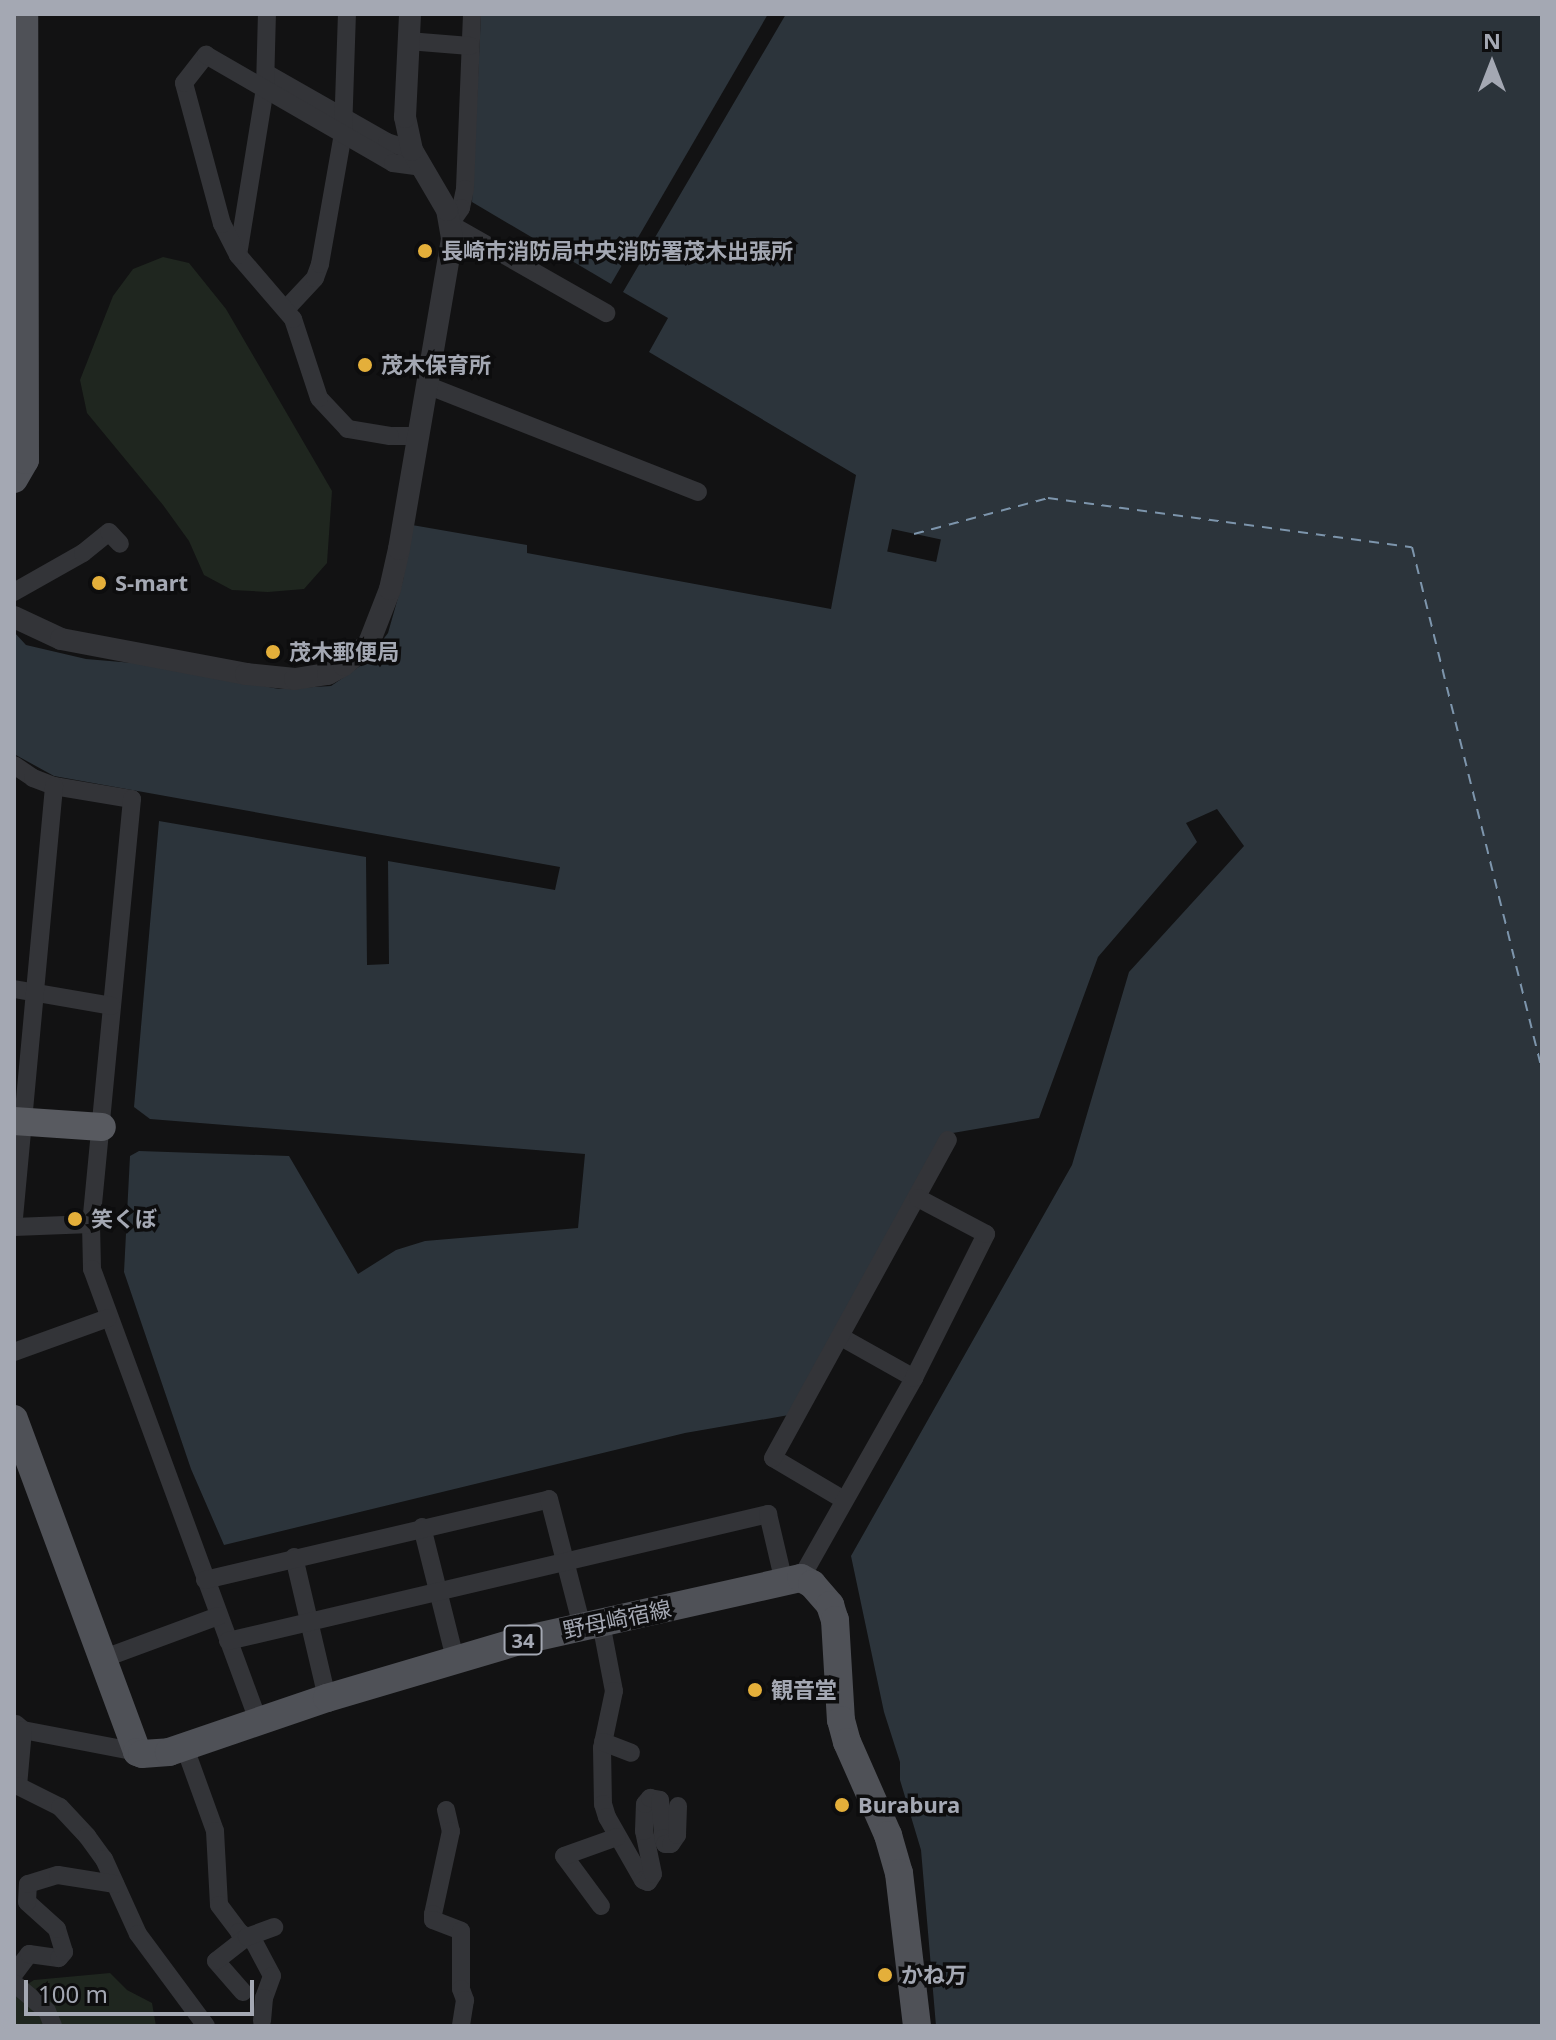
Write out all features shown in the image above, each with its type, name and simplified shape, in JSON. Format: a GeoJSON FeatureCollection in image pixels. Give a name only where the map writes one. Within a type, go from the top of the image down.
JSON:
{"type":"FeatureCollection","features":[{"type":"Feature","properties":{"kind":"highway"},"geometry":{"type":"LineString","coordinates":[[20,1122],[102,1127]]}},
{"type":"Feature","properties":{"kind":"main road"},"geometry":{"type":"LineString","coordinates":[[14,479],[25,460],[24,14]]}},
{"type":"Feature","properties":{"kind":"main road"},"geometry":{"type":"LineString","coordinates":[[14,1419],[137,1752]]}},
{"type":"Feature","properties":{"kind":"main road"},"geometry":{"type":"LineString","coordinates":[[792,1580],[822,1593],[835,1620],[841,1720],[850,1750],[888,1835],[899,1873],[917,2026]]}},
{"type":"Feature","properties":{"kind":"main road","name":"野母崎宿線"},"geometry":{"type":"LineString","coordinates":[[137,1752],[150,1755],[185,1748],[327,1698],[455,1658],[792,1580]]}},
{"type":"Feature","properties":{"kind":"street"},"geometry":{"type":"LineString","coordinates":[[238,255],[266,80],[267,14]]}},
{"type":"Feature","properties":{"kind":"street"},"geometry":{"type":"LineString","coordinates":[[287,308],[315,278],[343,126],[347,14]]}},
{"type":"Feature","properties":{"kind":"street"},"geometry":{"type":"LineString","coordinates":[[14,617],[61,639],[246,674],[295,679],[328,674],[358,655],[378,629],[399,549],[449,266],[450,224],[447,210],[418,158],[405,117],[410,14]]}},
{"type":"Feature","properties":{"kind":"street"},"geometry":{"type":"LineString","coordinates":[[450,224],[461,208],[465,189],[472,14]]}},
{"type":"Feature","properties":{"kind":"street"},"geometry":{"type":"LineString","coordinates":[[408,41],[470,46]]}},
{"type":"Feature","properties":{"kind":"street"},"geometry":{"type":"LineString","coordinates":[[417,436],[348,429],[335,418],[314,387],[301,335],[287,308],[238,255],[222,224],[184,83],[206,55],[266,80],[343,126],[393,163],[418,158]]}},
{"type":"Feature","properties":{"kind":"street"},"geometry":{"type":"LineString","coordinates":[[450,224],[606,313]]}},
{"type":"Feature","properties":{"kind":"street"},"geometry":{"type":"LineString","coordinates":[[429,386],[698,492]]}},
{"type":"Feature","properties":{"kind":"street"},"geometry":{"type":"LineString","coordinates":[[14,592],[83,553],[109,532],[120,544]]}},
{"type":"Feature","properties":{"kind":"street"},"geometry":{"type":"LineString","coordinates":[[14,765],[33,778],[54,786],[132,799],[91,1224],[92,1269],[258,1721]]}},
{"type":"Feature","properties":{"kind":"street"},"geometry":{"type":"LineString","coordinates":[[14,1218],[20,1122],[36,993],[54,786]]}},
{"type":"Feature","properties":{"kind":"street"},"geometry":{"type":"LineString","coordinates":[[14,989],[112,1006]]}},
{"type":"Feature","properties":{"kind":"street"},"geometry":{"type":"LineString","coordinates":[[844,1500],[773,1458],[948,1140]]}},
{"type":"Feature","properties":{"kind":"street"},"geometry":{"type":"LineString","coordinates":[[792,1580],[844,1500],[914,1378],[986,1234],[918,1198]]}},
{"type":"Feature","properties":{"kind":"street"},"geometry":{"type":"LineString","coordinates":[[14,1227],[91,1224]]}},
{"type":"Feature","properties":{"kind":"street"},"geometry":{"type":"LineString","coordinates":[[14,1352],[108,1318]]}},
{"type":"Feature","properties":{"kind":"street"},"geometry":{"type":"LineString","coordinates":[[841,1337],[914,1378]]}},
{"type":"Feature","properties":{"kind":"street"},"geometry":{"type":"LineString","coordinates":[[205,1580],[549,1499],[565,1561],[614,1691],[603,1742],[603,1804],[617,1837],[643,1880],[648,1882],[653,1874],[644,1831],[645,1804],[650,1798],[660,1800],[665,1844],[671,1844],[677,1835],[678,1806]]}},
{"type":"Feature","properties":{"kind":"street"},"geometry":{"type":"LineString","coordinates":[[228,1641],[768,1514],[792,1580]]}},
{"type":"Feature","properties":{"kind":"street"},"geometry":{"type":"LineString","coordinates":[[422,1527],[455,1658]]}},
{"type":"Feature","properties":{"kind":"street"},"geometry":{"type":"LineString","coordinates":[[294,1557],[327,1698]]}},
{"type":"Feature","properties":{"kind":"street"},"geometry":{"type":"LineString","coordinates":[[102,1659],[218,1616]]}},
{"type":"Feature","properties":{"kind":"street"},"geometry":{"type":"LineString","coordinates":[[137,1752],[19,1726],[18,1786],[68,1814],[104,1859],[138,1934],[206,2026]]}},
{"type":"Feature","properties":{"kind":"street"},"geometry":{"type":"LineString","coordinates":[[603,1742],[631,1753]]}},
{"type":"Feature","properties":{"kind":"street"},"geometry":{"type":"LineString","coordinates":[[185,1748],[215,1831],[217,1899],[254,1942],[272,1976],[264,1998],[262,2021]]}},
{"type":"Feature","properties":{"kind":"street"},"geometry":{"type":"LineString","coordinates":[[446,1810],[451,1831],[433,1920],[461,1931],[461,1989],[465,2000],[461,2026]]}},
{"type":"Feature","properties":{"kind":"street"},"geometry":{"type":"LineString","coordinates":[[601,1906],[564,1856],[617,1837]]}},
{"type":"Feature","properties":{"kind":"street"},"geometry":{"type":"LineString","coordinates":[[14,1974],[29,1954],[59,1958],[64,1952],[57,1929],[27,1902],[28,1884],[58,1875],[115,1884]]}},
{"type":"Feature","properties":{"kind":"street"},"geometry":{"type":"LineString","coordinates":[[243,1992],[216,1961],[247,1937],[274,1927]]}},
{"type":"Feature","properties":{"kind":"street"},"geometry":{"type":"LineString","coordinates":[[14,1983],[47,2011],[53,2026]]}},
{"type":"Feature","properties":{"kind":"shaded area"},"geometry":{"type":"Polygon","coordinates":[[[481,14],[768,14],[611,284],[472,202],[481,14]]]}},
{"type":"Feature","properties":{"kind":"shaded area"},"geometry":{"type":"Polygon","coordinates":[[[786,14],[1542,14],[1542,2026],[936,2026],[921,1850],[900,1780],[900,1762],[884,1712],[851,1556],[1072,1165],[1129,972],[1244,846],[1217,809],[1186,823],[1197,842],[1098,957],[1039,1118],[947,1134],[789,1415],[685,1433],[224,1545],[191,1469],[124,1272],[130,1156],[139,1151],[289,1156],[358,1274],[396,1250],[425,1241],[578,1228],[585,1154],[150,1119],[134,1107],[159,821],[366,857],[367,965],[389,964],[388,861],[555,890],[560,867],[54,776],[14,754],[14,632],[26,645],[86,659],[145,664],[279,689],[331,686],[366,662],[388,633],[403,580],[412,525],[527,545],[527,553],[831,609],[856,475],[649,352],[668,318],[623,292],[786,14]]]}},
{"type":"Feature","properties":{"kind":"shaded area"},"geometry":{"type":"Polygon","coordinates":[[[163,257],[189,263],[226,309],[332,491],[327,563],[304,589],[268,592],[232,590],[204,575],[189,541],[163,505],[87,413],[80,380],[113,296],[133,269],[163,257]]]}},
{"type":"Feature","properties":{"kind":"shaded area"},"geometry":{"type":"Polygon","coordinates":[[[110,1973],[127,1990],[152,2003],[156,2026],[14,2026],[14,1993],[34,1980],[110,1973]]]}},
{"type":"Feature","properties":{"kind":"pier"},"geometry":{"type":"Polygon","coordinates":[[[892,529],[941,539],[936,562],[887,551],[892,529]]]}},
{"type":"Feature","properties":{"kind":"ferry route"},"geometry":{"type":"LineString","coordinates":[[914,534],[1048,498],[1412,547],[1542,1070]]}},
{"type":"Feature","properties":{"kind":"place","name":"長崎市消防局中央消防署茂木出張所"},"geometry":{"type":"Point","coordinates":[425,251]}},
{"type":"Feature","properties":{"kind":"place","name":"茂木保育所"},"geometry":{"type":"Point","coordinates":[365,365]}},
{"type":"Feature","properties":{"kind":"place","name":"S-mart"},"geometry":{"type":"Point","coordinates":[99,583]}},
{"type":"Feature","properties":{"kind":"place","name":"茂木郵便局"},"geometry":{"type":"Point","coordinates":[273,652]}},
{"type":"Feature","properties":{"kind":"place","name":"笑くぼ"},"geometry":{"type":"Point","coordinates":[75,1219]}},
{"type":"Feature","properties":{"kind":"place","name":"観音堂"},"geometry":{"type":"Point","coordinates":[755,1690]}},
{"type":"Feature","properties":{"kind":"place","name":"Burabura"},"geometry":{"type":"Point","coordinates":[842,1805]}},
{"type":"Feature","properties":{"kind":"place","name":"かね万"},"geometry":{"type":"Point","coordinates":[885,1975]}}]}
